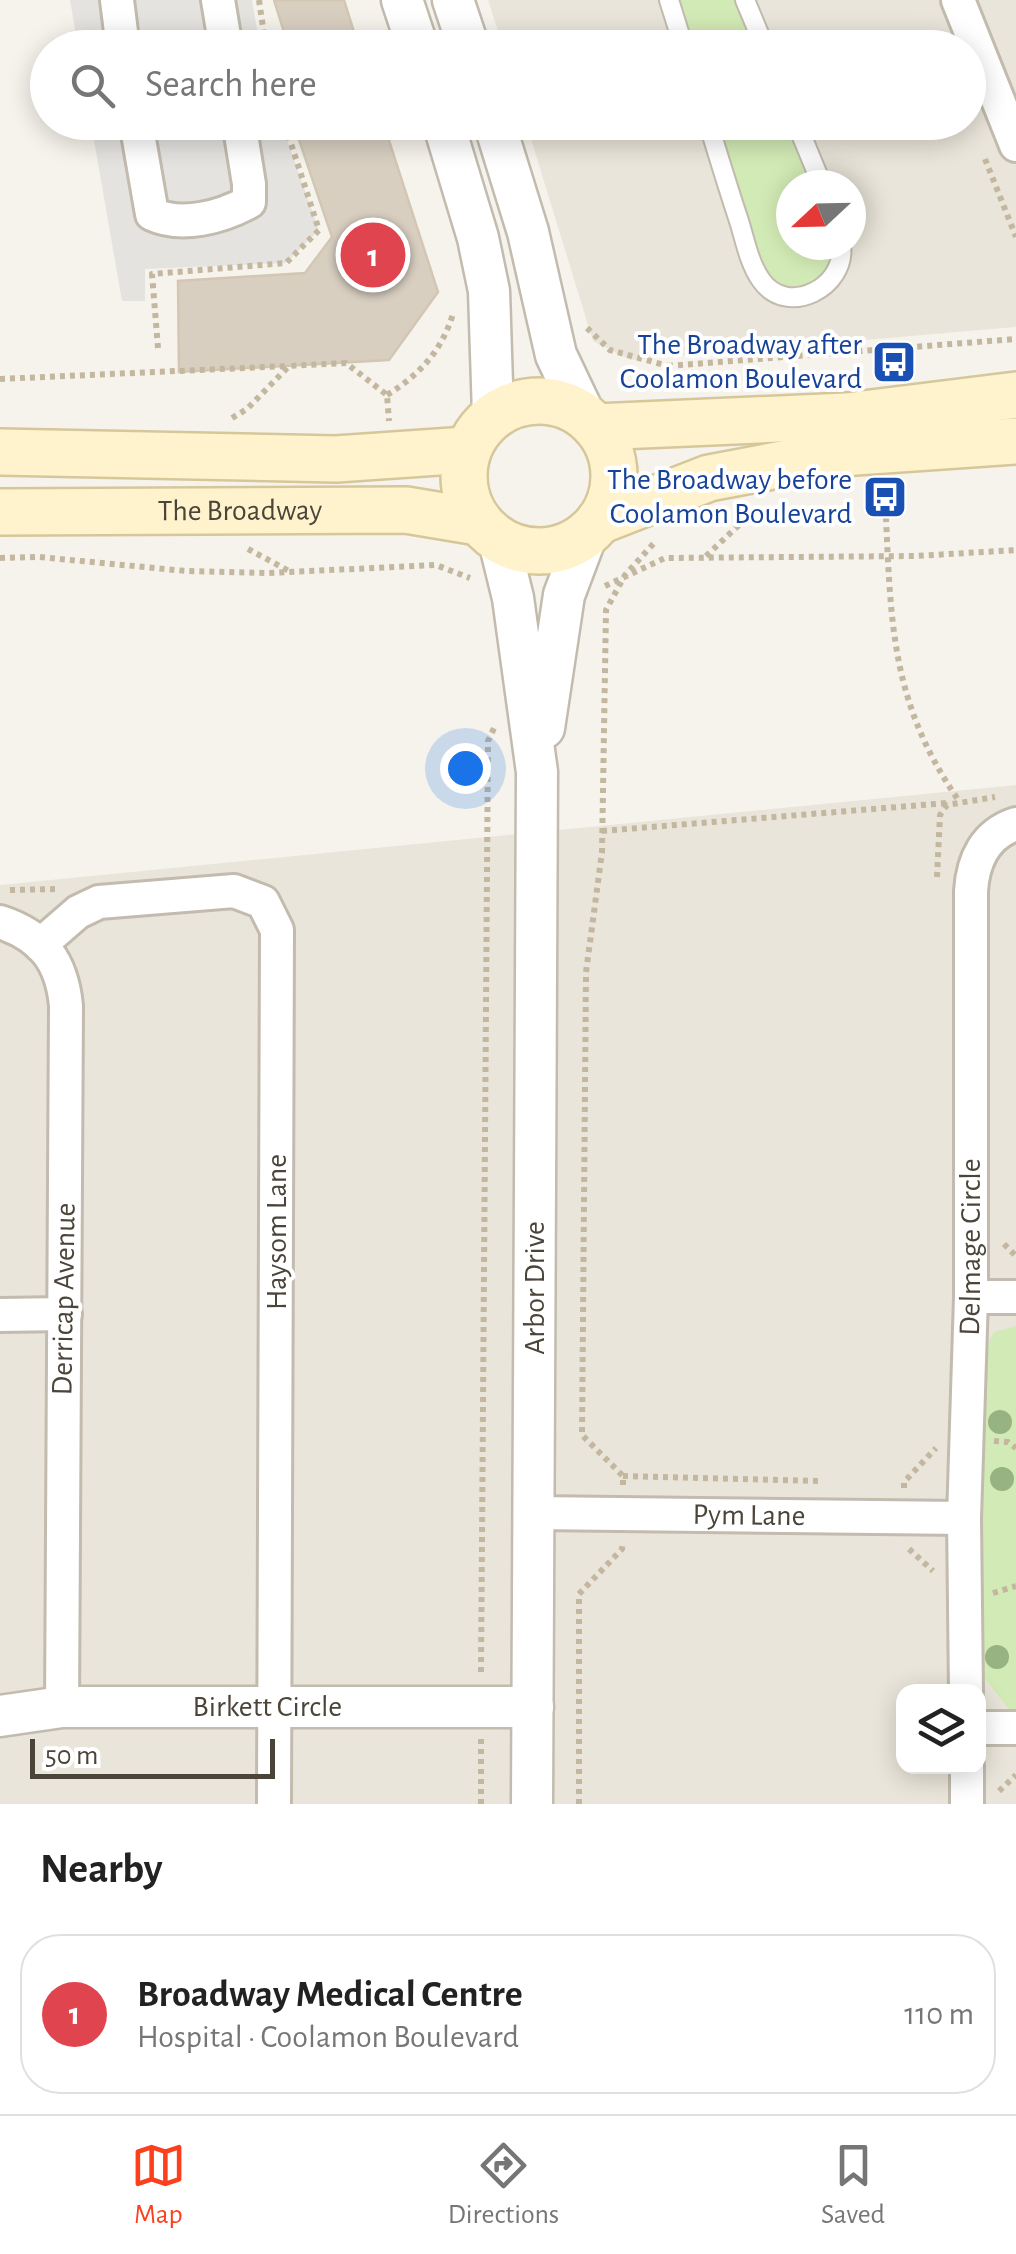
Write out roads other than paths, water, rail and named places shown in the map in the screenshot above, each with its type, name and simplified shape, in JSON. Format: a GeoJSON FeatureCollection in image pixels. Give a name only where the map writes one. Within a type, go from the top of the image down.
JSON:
{"type":"FeatureCollection","features":[{"type":"Feature","properties":{"kind":"main road"},"geometry":{"type":"LineString","coordinates":[[591,422],[847,416],[1016,396]]}},
{"type":"Feature","properties":{"kind":"main road"},"geometry":{"type":"LineString","coordinates":[[593,528],[608,506],[613,473],[606,441],[591,422],[563,405],[539,400],[515,404],[480,433],[463,475],[467,500],[489,531],[521,550],[544,552],[567,546],[593,528],[709,478],[841,453],[1016,441]]}},
{"type":"Feature","properties":{"kind":"main road","name":"The Broadway"},"geometry":{"type":"LineString","coordinates":[[0,452],[336,460],[480,433]]}},
{"type":"Feature","properties":{"kind":"main road","name":"The Broadway"},"geometry":{"type":"LineString","coordinates":[[0,512],[394,510],[489,531]]}},
{"type":"Feature","properties":{"kind":"street"},"geometry":{"type":"LineString","coordinates":[[117,0],[121,30]]}},
{"type":"Feature","properties":{"kind":"street"},"geometry":{"type":"LineString","coordinates":[[218,0],[223,30]]}},
{"type":"Feature","properties":{"kind":"street"},"geometry":{"type":"LineString","coordinates":[[402,0],[412,30]]}},
{"type":"Feature","properties":{"kind":"street"},"geometry":{"type":"LineString","coordinates":[[452,0],[463,30]]}},
{"type":"Feature","properties":{"kind":"street"},"geometry":{"type":"LineString","coordinates":[[958,0],[970,30]]}},
{"type":"Feature","properties":{"kind":"street"},"geometry":{"type":"LineString","coordinates":[[986,70],[1016,145]]}},
{"type":"Feature","properties":{"kind":"street"},"geometry":{"type":"LineString","coordinates":[[139,140],[152,214],[168,221],[224,215],[248,202],[242,140]]}},
{"type":"Feature","properties":{"kind":"street"},"geometry":{"type":"LineString","coordinates":[[448,140],[478,238],[489,291],[480,433]]}},
{"type":"Feature","properties":{"kind":"street"},"geometry":{"type":"LineString","coordinates":[[500,140],[528,232],[556,356],[591,422]]}},
{"type":"Feature","properties":{"kind":"street"},"geometry":{"type":"LineString","coordinates":[[537,772],[564,595],[593,528]]}},
{"type":"Feature","properties":{"kind":"street"},"geometry":{"type":"LineString","coordinates":[[489,531],[513,598],[537,772]]}},
{"type":"Feature","properties":{"kind":"street","name":"Arbor Drive"},"geometry":{"type":"LineString","coordinates":[[532,1804],[537,772]]}},
{"type":"Feature","properties":{"kind":"street","name":"Delmage Circle"},"geometry":{"type":"LineString","coordinates":[[966,1684],[964,1518],[970,1297],[972,874],[986,842],[1016,824]]}},
{"type":"Feature","properties":{"kind":"street","name":"Haysom Lane"},"geometry":{"type":"LineString","coordinates":[[40,945],[88,906],[115,899],[234,891],[262,902],[277,930],[274,1804]]}},
{"type":"Feature","properties":{"kind":"street"},"geometry":{"type":"LineString","coordinates":[[0,922],[28,934],[40,945]]}},
{"type":"Feature","properties":{"kind":"street","name":"Derricap Avenue"},"geometry":{"type":"LineString","coordinates":[[40,945],[58,966],[66,1006],[62,1707]]}},
{"type":"Feature","properties":{"kind":"street"},"geometry":{"type":"LineString","coordinates":[[970,1297],[1016,1296]]}},
{"type":"Feature","properties":{"kind":"street"},"geometry":{"type":"LineString","coordinates":[[0,1315],[64,1314]]}},
{"type":"Feature","properties":{"kind":"street","name":"Pym Lane"},"geometry":{"type":"LineString","coordinates":[[534,1513],[964,1518]]}},
{"type":"Feature","properties":{"kind":"street","name":"Birkett Circle"},"geometry":{"type":"LineString","coordinates":[[0,1716],[62,1707],[533,1707]]}},
{"type":"Feature","properties":{"kind":"street"},"geometry":{"type":"LineString","coordinates":[[986,1728],[1016,1728]]}},
{"type":"Feature","properties":{"kind":"street"},"geometry":{"type":"LineString","coordinates":[[966,1774],[967,1804]]}},
{"type":"Feature","properties":{"kind":"lane"},"geometry":{"type":"LineString","coordinates":[[669,0],[678,30]]}},
{"type":"Feature","properties":{"kind":"lane"},"geometry":{"type":"LineString","coordinates":[[745,0],[758,30]]}},
{"type":"Feature","properties":{"kind":"lane"},"geometry":{"type":"LineString","coordinates":[[714,140],[750,258],[762,282],[786,296],[807,296],[822,289],[837,273],[842,260]]}},
{"type":"Feature","properties":{"kind":"lane"},"geometry":{"type":"LineString","coordinates":[[803,140],[816,170]]}},
{"type":"Feature","properties":{"kind":"place","name":"Broadway Medical Centre"},"geometry":{"type":"Point","coordinates":[373,255]}},
{"type":"Feature","properties":{"kind":"place","name":"The Broadway after Coolamon Boulevard"},"geometry":{"type":"Point","coordinates":[894,362]}},
{"type":"Feature","properties":{"kind":"place","name":"The Broadway before Coolamon Boulevard"},"geometry":{"type":"Point","coordinates":[885,497]}}]}
